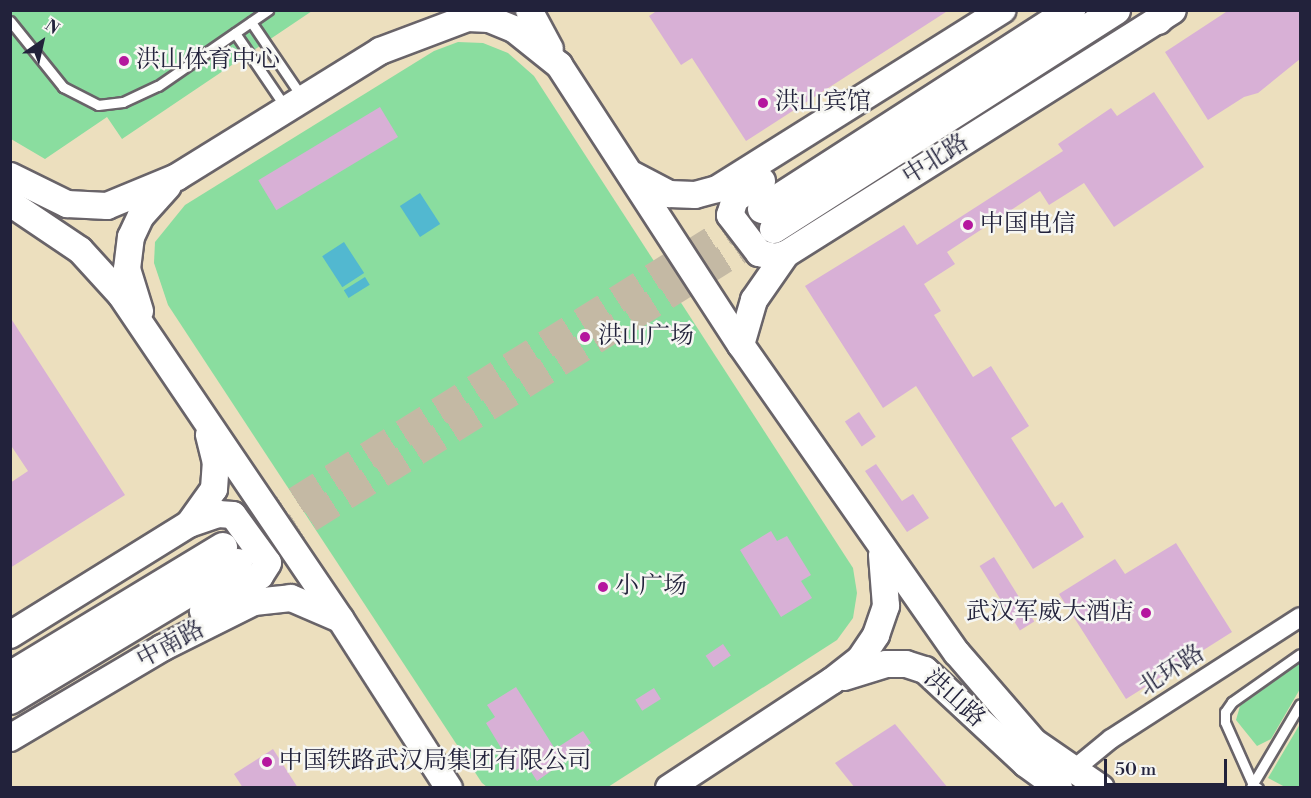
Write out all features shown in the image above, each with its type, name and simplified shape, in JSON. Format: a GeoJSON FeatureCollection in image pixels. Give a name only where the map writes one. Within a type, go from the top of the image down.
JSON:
{"type":"FeatureCollection","features":[{"type":"Feature","properties":{"kind":"main road"},"geometry":{"type":"LineString","coordinates":[[10,203],[41,206],[67,204],[95,208],[132,198],[177,177],[295,104],[380,51],[435,10]]}},
{"type":"Feature","properties":{"kind":"main road"},"geometry":{"type":"LineString","coordinates":[[529,10],[559,65]]}},
{"type":"Feature","properties":{"kind":"main road"},"geometry":{"type":"LineString","coordinates":[[628,172],[669,194],[695,195],[717,189],[1002,10]]}},
{"type":"Feature","properties":{"kind":"main road","name":"中北路"},"geometry":{"type":"LineString","coordinates":[[1071,10],[768,219],[1116,10]]}},
{"type":"Feature","properties":{"kind":"main road","name":"中北路"},"geometry":{"type":"LineString","coordinates":[[741,345],[753,300],[786,254],[1166,14]]}},
{"type":"Feature","properties":{"kind":"main road"},"geometry":{"type":"LineString","coordinates":[[380,51],[443,25],[478,18],[502,23],[524,35],[559,65]]}},
{"type":"Feature","properties":{"kind":"main road","name":"洪山路"},"geometry":{"type":"LineString","coordinates":[[559,65],[741,345],[881,549],[957,653],[1008,716],[1066,779]]}},
{"type":"Feature","properties":{"kind":"main road"},"geometry":{"type":"LineString","coordinates":[[786,254],[769,257],[759,253],[746,240],[729,211],[738,196],[779,171],[792,142]]}},
{"type":"Feature","properties":{"kind":"main road"},"geometry":{"type":"LineString","coordinates":[[10,176],[41,206],[80,250],[147,331],[449,788]]}},
{"type":"Feature","properties":{"kind":"main road"},"geometry":{"type":"LineString","coordinates":[[147,331],[128,269],[131,237],[141,216],[177,177]]}},
{"type":"Feature","properties":{"kind":"main road"},"geometry":{"type":"LineString","coordinates":[[189,524],[210,498],[217,475],[205,417]]}},
{"type":"Feature","properties":{"kind":"main road"},"geometry":{"type":"LineString","coordinates":[[10,635],[189,524],[218,514],[233,515],[268,565],[260,576],[174,629],[162,648]]}},
{"type":"Feature","properties":{"kind":"main road"},"geometry":{"type":"LineString","coordinates":[[669,788],[832,681],[860,659],[883,619],[887,582],[881,549]]}},
{"type":"Feature","properties":{"kind":"main road","name":"中南路"},"geometry":{"type":"LineString","coordinates":[[10,676],[230,555],[10,700]]}},
{"type":"Feature","properties":{"kind":"main road","name":"中南路"},"geometry":{"type":"LineString","coordinates":[[10,738],[162,648],[254,602],[272,597],[301,601],[340,620]]}},
{"type":"Feature","properties":{"kind":"main road","name":"洪山路"},"geometry":{"type":"LineString","coordinates":[[832,681],[886,664],[906,664],[925,670],[1026,764],[1066,779],[1101,788]]}},
{"type":"Feature","properties":{"kind":"street","name":"北环路"},"geometry":{"type":"LineString","coordinates":[[1066,779],[1111,739],[1300,617]]}},
{"type":"Feature","properties":{"kind":"lane"},"geometry":{"type":"LineString","coordinates":[[10,21],[63,87],[98,105],[143,93],[268,10]]}},
{"type":"Feature","properties":{"kind":"lane"},"geometry":{"type":"LineString","coordinates":[[251,22],[295,104]]}},
{"type":"Feature","properties":{"kind":"lane"},"geometry":{"type":"LineString","coordinates":[[235,33],[295,104]]}},
{"type":"Feature","properties":{"kind":"lane"},"geometry":{"type":"LineString","coordinates":[[1254,787],[1225,722],[1225,712],[1232,702],[1300,654]]}},
{"type":"Feature","properties":{"kind":"lane"},"geometry":{"type":"LineString","coordinates":[[1254,787],[1300,704]]}},
{"type":"Feature","properties":{"kind":"green space","name":"洪山体育中心"},"geometry":{"type":"Polygon","coordinates":[[[11,11],[312,11],[122,139],[107,117],[45,159],[11,139],[11,11]]]}},
{"type":"Feature","properties":{"kind":"green space","name":"洪山广场"},"geometry":{"type":"Polygon","coordinates":[[[458,42],[483,43],[508,53],[534,76],[853,568],[857,593],[853,618],[837,640],[608,787],[487,787],[482,783],[168,305],[154,263],[155,242],[185,205],[434,51],[458,42]]]}},
{"type":"Feature","properties":{"kind":"green space"},"geometry":{"type":"Polygon","coordinates":[[[1300,663],[1300,689],[1271,739],[1257,746],[1236,720],[1240,706],[1300,663]]]}},
{"type":"Feature","properties":{"kind":"green space"},"geometry":{"type":"Polygon","coordinates":[[[1300,724],[1300,787],[1285,787],[1268,778],[1300,724]]]}},
{"type":"Feature","properties":{"kind":"water"},"geometry":{"type":"Polygon","coordinates":[[[420,193],[440,224],[420,237],[400,206],[420,193]]]}},
{"type":"Feature","properties":{"kind":"water"},"geometry":{"type":"Polygon","coordinates":[[[344,242],[364,273],[342,287],[322,256],[344,242]]]}},
{"type":"Feature","properties":{"kind":"water"},"geometry":{"type":"Polygon","coordinates":[[[365,277],[370,285],[349,298],[344,290],[365,277]]]}},
{"type":"Feature","properties":{"kind":"building","name":"洪山宾馆"},"geometry":{"type":"Polygon","coordinates":[[[658,10],[949,10],[746,141],[692,58],[681,65],[649,16],[658,10]]]}},
{"type":"Feature","properties":{"kind":"building"},"geometry":{"type":"Polygon","coordinates":[[[1229,10],[1300,10],[1300,59],[1258,93],[1244,97],[1208,120],[1165,52],[1229,10]]]}},
{"type":"Feature","properties":{"kind":"building"},"geometry":{"type":"Polygon","coordinates":[[[1154,92],[1204,167],[1114,227],[1084,183],[1049,205],[1040,191],[947,252],[955,264],[924,284],[941,311],[934,315],[973,377],[991,366],[1029,426],[1011,438],[1055,507],[1062,502],[1084,537],[1033,569],[916,386],[883,408],[805,286],[904,225],[917,245],[1063,151],[1058,144],[1111,108],[1117,116],[1154,92]]]}},
{"type":"Feature","properties":{"kind":"building"},"geometry":{"type":"Polygon","coordinates":[[[380,107],[398,137],[276,210],[258,180],[380,107]]]}},
{"type":"Feature","properties":{"kind":"building"},"geometry":{"type":"Polygon","coordinates":[[[10,317],[125,495],[10,568],[10,483],[28,471],[10,444],[10,317]]]}},
{"type":"Feature","properties":{"kind":"building"},"geometry":{"type":"Polygon","coordinates":[[[859,412],[876,437],[862,446],[845,422],[859,412]]]}},
{"type":"Feature","properties":{"kind":"building"},"geometry":{"type":"Polygon","coordinates":[[[876,464],[902,501],[913,494],[929,518],[907,532],[865,471],[876,464]]]}},
{"type":"Feature","properties":{"kind":"building"},"geometry":{"type":"Polygon","coordinates":[[[771,531],[777,541],[787,536],[811,575],[801,581],[812,598],[781,617],[740,550],[771,531]]]}},
{"type":"Feature","properties":{"kind":"building","name":"武汉军威大酒店"},"geometry":{"type":"Polygon","coordinates":[[[1176,543],[1232,632],[1126,699],[1059,594],[1115,559],[1125,574],[1176,543]]]}},
{"type":"Feature","properties":{"kind":"building"},"geometry":{"type":"Polygon","coordinates":[[[994,557],[1034,621],[1020,630],[980,566],[994,557]]]}},
{"type":"Feature","properties":{"kind":"building"},"geometry":{"type":"Polygon","coordinates":[[[723,644],[731,656],[713,667],[706,656],[723,644]]]}},
{"type":"Feature","properties":{"kind":"building"},"geometry":{"type":"Polygon","coordinates":[[[516,687],[555,749],[583,731],[591,743],[537,781],[526,764],[515,771],[486,723],[495,717],[487,705],[516,687]]]}},
{"type":"Feature","properties":{"kind":"building"},"geometry":{"type":"Polygon","coordinates":[[[654,688],[661,699],[642,711],[635,700],[654,688]]]}},
{"type":"Feature","properties":{"kind":"building"},"geometry":{"type":"Polygon","coordinates":[[[895,724],[948,788],[855,788],[835,763],[895,724]]]}},
{"type":"Feature","properties":{"kind":"building","name":"中国铁路武汉局集团有限公司"},"geometry":{"type":"Polygon","coordinates":[[[273,749],[298,788],[243,788],[234,774],[273,749]]]}},
{"type":"Feature","properties":{"kind":"tunnel"},"geometry":{"type":"LineString","coordinates":[[225,545],[762,209]]}},
{"type":"Feature","properties":{"kind":"tunnel"},"geometry":{"type":"LineString","coordinates":[[238,563],[773,229]]}},
{"type":"Feature","properties":{"kind":"place","name":"洪山体育中心"},"geometry":{"type":"Point","coordinates":[124,61]}},
{"type":"Feature","properties":{"kind":"place","name":"洪山宾馆"},"geometry":{"type":"Point","coordinates":[763,103]}},
{"type":"Feature","properties":{"kind":"place","name":"中国电信"},"geometry":{"type":"Point","coordinates":[968,225]}},
{"type":"Feature","properties":{"kind":"place","name":"洪山广场"},"geometry":{"type":"Point","coordinates":[585,337]}},
{"type":"Feature","properties":{"kind":"place","name":"小广场"},"geometry":{"type":"Point","coordinates":[603,587]}},
{"type":"Feature","properties":{"kind":"place","name":"武汉军威大酒店"},"geometry":{"type":"Point","coordinates":[1146,613]}},
{"type":"Feature","properties":{"kind":"place","name":"中国铁路武汉局集团有限公司"},"geometry":{"type":"Point","coordinates":[267,762]}}]}
